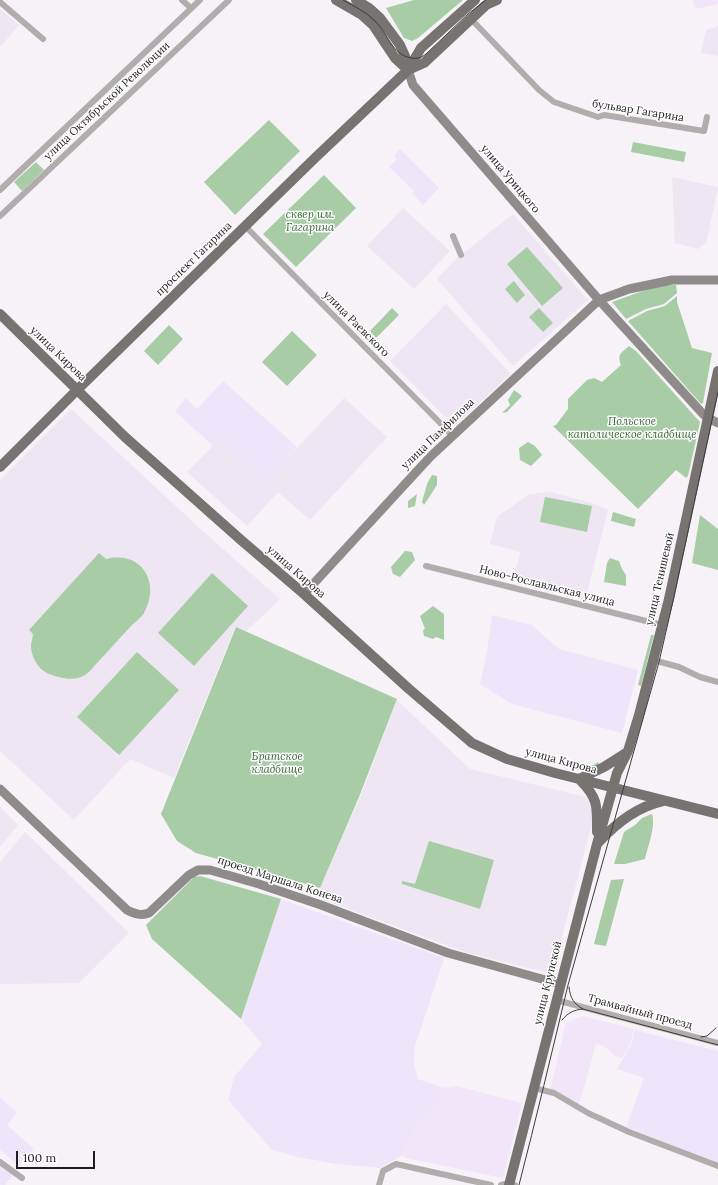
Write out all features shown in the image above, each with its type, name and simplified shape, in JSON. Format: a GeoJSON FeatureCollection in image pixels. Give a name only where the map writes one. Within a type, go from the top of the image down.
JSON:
{"type":"FeatureCollection","features":[{"type":"Feature","properties":{"kind":"main road"},"geometry":{"type":"LineString","coordinates":[[336,0],[362,15],[373,25],[395,58],[408,70]]}},
{"type":"Feature","properties":{"kind":"main road"},"geometry":{"type":"LineString","coordinates":[[356,0],[369,8],[380,18],[400,45],[405,56],[408,70]]}},
{"type":"Feature","properties":{"kind":"main road","name":"проспект Гагарина"},"geometry":{"type":"LineString","coordinates":[[0,467],[245,226],[408,70],[421,48],[475,0]]}},
{"type":"Feature","properties":{"kind":"main road","name":"проспект Гагарина"},"geometry":{"type":"LineString","coordinates":[[408,70],[424,63],[486,5],[497,0]]}},
{"type":"Feature","properties":{"kind":"main road"},"geometry":{"type":"LineString","coordinates":[[400,45],[414,50],[421,48]]}},
{"type":"Feature","properties":{"kind":"main road","name":"улица Кирова"},"geometry":{"type":"LineString","coordinates":[[0,314],[130,441],[240,540],[304,594],[416,695],[472,743],[507,759],[616,789],[718,814]]}},
{"type":"Feature","properties":{"kind":"main road","name":"улица Тенишевой"},"geometry":{"type":"LineString","coordinates":[[616,789],[617,773],[628,751],[639,715],[713,417],[718,371]]}},
{"type":"Feature","properties":{"kind":"main road"},"geometry":{"type":"LineString","coordinates":[[597,844],[597,808],[595,798],[589,789],[579,779],[611,763],[628,751]]}},
{"type":"Feature","properties":{"kind":"main road","name":"улица Крупской"},"geometry":{"type":"LineString","coordinates":[[509,1185],[597,844],[616,789]]}},
{"type":"Feature","properties":{"kind":"main road"},"geometry":{"type":"LineString","coordinates":[[597,844],[612,828],[636,810],[663,801]]}},
{"type":"Feature","properties":{"kind":"street"},"geometry":{"type":"LineString","coordinates":[[182,0],[191,8]]}},
{"type":"Feature","properties":{"kind":"street","name":"улица Октябрьской Революции"},"geometry":{"type":"LineString","coordinates":[[0,190],[200,0]]}},
{"type":"Feature","properties":{"kind":"street","name":"улица Октябрьской Революции"},"geometry":{"type":"LineString","coordinates":[[0,216],[229,0]]}},
{"type":"Feature","properties":{"kind":"street"},"geometry":{"type":"LineString","coordinates":[[0,2],[43,39]]}},
{"type":"Feature","properties":{"kind":"street","name":"бульвар Гагарина"},"geometry":{"type":"LineString","coordinates":[[471,19],[539,90],[554,102],[598,117],[604,115],[704,132],[707,117]]}},
{"type":"Feature","properties":{"kind":"street","name":"улица Урицкого"},"geometry":{"type":"LineString","coordinates":[[408,70],[413,85],[457,134],[599,300],[713,417]]}},
{"type":"Feature","properties":{"kind":"street","name":"улица Раевского"},"geometry":{"type":"LineString","coordinates":[[245,226],[452,436]]}},
{"type":"Feature","properties":{"kind":"street"},"geometry":{"type":"LineString","coordinates":[[453,236],[461,255]]}},
{"type":"Feature","properties":{"kind":"street"},"geometry":{"type":"LineString","coordinates":[[599,300],[629,289],[672,280],[718,280]]}},
{"type":"Feature","properties":{"kind":"street","name":"улица Памфилова"},"geometry":{"type":"LineString","coordinates":[[304,594],[430,456],[599,300]]}},
{"type":"Feature","properties":{"kind":"street"},"geometry":{"type":"LineString","coordinates":[[713,417],[718,423]]}},
{"type":"Feature","properties":{"kind":"street","name":"Ново-Рославльская улица"},"geometry":{"type":"LineString","coordinates":[[426,566],[662,625]]}},
{"type":"Feature","properties":{"kind":"street"},"geometry":{"type":"LineString","coordinates":[[653,660],[678,667],[700,677],[718,682]]}},
{"type":"Feature","properties":{"kind":"street","name":"проезд Маршала Конева"},"geometry":{"type":"LineString","coordinates":[[0,789],[127,910],[135,914],[142,915],[150,913],[189,875],[198,870],[210,870],[260,884],[321,905],[448,953],[560,984]]}},
{"type":"Feature","properties":{"kind":"street","name":"Трамвайный проезд"},"geometry":{"type":"LineString","coordinates":[[556,1000],[718,1043]]}},
{"type":"Feature","properties":{"kind":"street"},"geometry":{"type":"LineString","coordinates":[[534,1088],[554,1093],[588,1113],[629,1132],[718,1166]]}},
{"type":"Feature","properties":{"kind":"street"},"geometry":{"type":"LineString","coordinates":[[0,1162],[22,1178]]}},
{"type":"Feature","properties":{"kind":"street"},"geometry":{"type":"LineString","coordinates":[[379,1185],[383,1171],[396,1164],[491,1185]]}},
{"type":"Feature","properties":{"kind":"shaded area"},"geometry":{"type":"Polygon","coordinates":[[[693,0],[718,0],[718,4],[695,9],[693,0]]]}},
{"type":"Feature","properties":{"kind":"shaded area"},"geometry":{"type":"Polygon","coordinates":[[[0,9],[19,25],[0,47],[0,9]]]}},
{"type":"Feature","properties":{"kind":"shaded area"},"geometry":{"type":"Polygon","coordinates":[[[718,26],[718,56],[701,53],[706,30],[718,26]]]}},
{"type":"Feature","properties":{"kind":"shaded area"},"geometry":{"type":"Polygon","coordinates":[[[400,149],[439,188],[423,205],[412,193],[414,191],[389,167],[397,159],[394,155],[400,149]]]}},
{"type":"Feature","properties":{"kind":"shaded area"},"geometry":{"type":"Polygon","coordinates":[[[672,177],[718,187],[706,244],[702,245],[699,249],[675,243],[672,177]]]}},
{"type":"Feature","properties":{"kind":"shaded area"},"geometry":{"type":"Polygon","coordinates":[[[403,208],[450,251],[414,289],[367,246],[403,208]]]}},
{"type":"Feature","properties":{"kind":"shaded area"},"geometry":{"type":"Polygon","coordinates":[[[513,214],[588,300],[513,366],[437,279],[457,258],[513,214]]]}},
{"type":"Feature","properties":{"kind":"shaded area"},"geometry":{"type":"Polygon","coordinates":[[[446,304],[511,374],[454,426],[390,361],[446,304]]]}},
{"type":"Feature","properties":{"kind":"shaded area"},"geometry":{"type":"Polygon","coordinates":[[[223,381],[297,447],[266,481],[219,440],[213,446],[175,411],[186,398],[197,409],[223,381]]]}},
{"type":"Feature","properties":{"kind":"shaded area"},"geometry":{"type":"Polygon","coordinates":[[[344,398],[387,437],[310,520],[278,492],[247,526],[187,472],[219,440],[266,481],[344,398]]]}},
{"type":"Feature","properties":{"kind":"shaded area"},"geometry":{"type":"Polygon","coordinates":[[[71,409],[206,534],[280,599],[246,631],[235,627],[174,778],[130,759],[74,820],[0,751],[0,480],[71,409]]]}},
{"type":"Feature","properties":{"kind":"shaded area"},"geometry":{"type":"Polygon","coordinates":[[[551,492],[595,504],[608,510],[585,600],[512,580],[521,552],[490,544],[497,517],[529,494],[551,492]]]}},
{"type":"Feature","properties":{"kind":"shaded area"},"geometry":{"type":"Polygon","coordinates":[[[492,615],[532,625],[559,649],[638,670],[622,733],[512,704],[480,684],[487,652],[492,615]]]}},
{"type":"Feature","properties":{"kind":"shaded area"},"geometry":{"type":"Polygon","coordinates":[[[397,700],[470,769],[590,798],[593,820],[552,974],[465,952],[316,897],[360,798],[397,700]]]}},
{"type":"Feature","properties":{"kind":"shaded area"},"geometry":{"type":"Polygon","coordinates":[[[0,807],[18,825],[0,847],[0,807]]]}},
{"type":"Feature","properties":{"kind":"shaded area"},"geometry":{"type":"Polygon","coordinates":[[[25,832],[129,933],[79,983],[0,984],[0,862],[25,832]]]}},
{"type":"Feature","properties":{"kind":"shaded area"},"geometry":{"type":"Polygon","coordinates":[[[281,899],[444,958],[415,1046],[414,1064],[418,1079],[444,1088],[444,1092],[427,1110],[412,1132],[403,1155],[380,1168],[337,1164],[298,1157],[272,1150],[228,1100],[234,1077],[262,1044],[241,1019],[281,899]]]}},
{"type":"Feature","properties":{"kind":"shaded area"},"geometry":{"type":"Polygon","coordinates":[[[583,1016],[634,1029],[630,1044],[622,1058],[615,1056],[604,1046],[596,1044],[579,1105],[550,1090],[566,1023],[583,1016]]]}},
{"type":"Feature","properties":{"kind":"shaded area"},"geometry":{"type":"Polygon","coordinates":[[[635,1030],[718,1051],[718,1163],[626,1127],[644,1078],[617,1069],[631,1045],[635,1030]]]}},
{"type":"Feature","properties":{"kind":"shaded area"},"geometry":{"type":"Polygon","coordinates":[[[456,1086],[522,1103],[503,1178],[406,1158],[403,1155],[412,1132],[427,1110],[444,1092],[444,1088],[456,1086]]]}},
{"type":"Feature","properties":{"kind":"shaded area"},"geometry":{"type":"Polygon","coordinates":[[[0,1097],[17,1113],[7,1125],[34,1149],[19,1166],[0,1150],[0,1097]]]}},
{"type":"Feature","properties":{"kind":"shaded area"},"geometry":{"type":"Polygon","coordinates":[[[0,1161],[14,1174],[5,1185],[0,1185],[0,1161]]]}},
{"type":"Feature","properties":{"kind":"green space"},"geometry":{"type":"Polygon","coordinates":[[[414,0],[463,0],[418,38],[412,41],[404,38],[386,8],[414,0]]]}},
{"type":"Feature","properties":{"kind":"green space"},"geometry":{"type":"Polygon","coordinates":[[[269,120],[300,151],[235,215],[204,182],[269,120]]]}},
{"type":"Feature","properties":{"kind":"green space"},"geometry":{"type":"Polygon","coordinates":[[[633,142],[686,152],[684,162],[631,152],[633,142]]]}},
{"type":"Feature","properties":{"kind":"green space"},"geometry":{"type":"Polygon","coordinates":[[[36,162],[44,170],[22,191],[14,182],[36,162]]]}},
{"type":"Feature","properties":{"kind":"green space","name":"сквер им. Гагарина"},"geometry":{"type":"Polygon","coordinates":[[[324,175],[356,208],[296,267],[263,234],[324,175]]]}},
{"type":"Feature","properties":{"kind":"green space"},"geometry":{"type":"Polygon","coordinates":[[[527,247],[563,288],[542,306],[507,264],[527,247]]]}},
{"type":"Feature","properties":{"kind":"green space"},"geometry":{"type":"Polygon","coordinates":[[[514,281],[525,295],[517,303],[505,289],[514,281]]]}},
{"type":"Feature","properties":{"kind":"green space"},"geometry":{"type":"Polygon","coordinates":[[[665,285],[676,285],[677,293],[664,304],[646,309],[626,319],[612,302],[648,289],[665,285]]]}},
{"type":"Feature","properties":{"kind":"green space"},"geometry":{"type":"Polygon","coordinates":[[[677,296],[677,302],[692,348],[712,353],[703,403],[701,404],[628,321],[647,311],[665,306],[677,296]]]}},
{"type":"Feature","properties":{"kind":"green space"},"geometry":{"type":"Polygon","coordinates":[[[392,308],[399,315],[376,338],[370,331],[392,308]]]}},
{"type":"Feature","properties":{"kind":"green space"},"geometry":{"type":"Polygon","coordinates":[[[539,308],[553,323],[543,332],[529,317],[539,308]]]}},
{"type":"Feature","properties":{"kind":"green space"},"geometry":{"type":"Polygon","coordinates":[[[169,325],[183,339],[158,365],[144,351],[169,325]]]}},
{"type":"Feature","properties":{"kind":"green space"},"geometry":{"type":"Polygon","coordinates":[[[292,331],[317,355],[287,386],[262,362],[292,331]]]}},
{"type":"Feature","properties":{"kind":"green space","name":"Польское католическое кладбище"},"geometry":{"type":"Polygon","coordinates":[[[629,346],[636,351],[700,422],[688,476],[686,478],[676,470],[638,509],[553,426],[556,425],[568,409],[568,399],[587,380],[594,378],[602,382],[621,365],[619,358],[620,354],[629,346]]]}},
{"type":"Feature","properties":{"kind":"green space"},"geometry":{"type":"Polygon","coordinates":[[[514,390],[522,396],[507,412],[502,413],[510,405],[508,400],[514,390]]]}},
{"type":"Feature","properties":{"kind":"green space"},"geometry":{"type":"Polygon","coordinates":[[[528,442],[535,446],[542,455],[531,466],[520,460],[519,448],[528,442]]]}},
{"type":"Feature","properties":{"kind":"green space"},"geometry":{"type":"Polygon","coordinates":[[[432,475],[437,476],[437,485],[424,505],[422,502],[427,484],[432,475]]]}},
{"type":"Feature","properties":{"kind":"green space"},"geometry":{"type":"Polygon","coordinates":[[[417,494],[415,506],[408,508],[408,501],[417,494]]]}},
{"type":"Feature","properties":{"kind":"green space"},"geometry":{"type":"Polygon","coordinates":[[[545,497],[592,506],[587,532],[540,522],[545,497]]]}},
{"type":"Feature","properties":{"kind":"green space"},"geometry":{"type":"Polygon","coordinates":[[[613,512],[636,519],[634,527],[611,521],[613,512]]]}},
{"type":"Feature","properties":{"kind":"green space"},"geometry":{"type":"Polygon","coordinates":[[[700,515],[718,529],[718,570],[692,563],[700,515]]]}},
{"type":"Feature","properties":{"kind":"green space"},"geometry":{"type":"Polygon","coordinates":[[[405,551],[412,552],[415,560],[400,577],[393,574],[391,567],[405,551]]]}},
{"type":"Feature","properties":{"kind":"green space"},"geometry":{"type":"Polygon","coordinates":[[[99,553],[106,559],[130,559],[138,564],[145,571],[149,580],[149,602],[140,618],[85,675],[71,679],[61,678],[47,673],[38,665],[34,658],[31,650],[33,634],[29,630],[99,553]]]}},
{"type":"Feature","properties":{"kind":"green space"},"geometry":{"type":"Polygon","coordinates":[[[610,558],[619,561],[626,575],[626,586],[604,582],[607,563],[610,558]]]}},
{"type":"Feature","properties":{"kind":"green space"},"geometry":{"type":"Polygon","coordinates":[[[212,573],[248,606],[194,666],[158,633],[212,573]]]}},
{"type":"Feature","properties":{"kind":"green space"},"geometry":{"type":"Polygon","coordinates":[[[433,606],[444,614],[444,640],[436,637],[433,639],[424,636],[423,630],[425,629],[420,616],[433,606]]]}},
{"type":"Feature","properties":{"kind":"green space","name":"Братское кладбище"},"geometry":{"type":"Polygon","coordinates":[[[236,627],[397,699],[359,797],[320,888],[196,853],[177,841],[161,814],[236,627]]]}},
{"type":"Feature","properties":{"kind":"green space"},"geometry":{"type":"Polygon","coordinates":[[[651,635],[654,635],[641,686],[638,685],[651,635]]]}},
{"type":"Feature","properties":{"kind":"green space"},"geometry":{"type":"Polygon","coordinates":[[[137,652],[179,690],[119,755],[77,717],[137,652]]]}},
{"type":"Feature","properties":{"kind":"green space"},"geometry":{"type":"Polygon","coordinates":[[[598,762],[600,766],[588,772],[566,767],[565,763],[578,767],[589,767],[598,762]]]}},
{"type":"Feature","properties":{"kind":"green space"},"geometry":{"type":"Polygon","coordinates":[[[652,814],[653,824],[645,859],[625,864],[614,864],[624,832],[635,825],[642,818],[652,814]]]}},
{"type":"Feature","properties":{"kind":"green space"},"geometry":{"type":"Polygon","coordinates":[[[429,841],[494,860],[480,909],[402,884],[402,881],[415,884],[429,841]]]}},
{"type":"Feature","properties":{"kind":"green space"},"geometry":{"type":"Polygon","coordinates":[[[200,876],[281,899],[241,1019],[152,939],[146,925],[194,877],[200,876]]]}},
{"type":"Feature","properties":{"kind":"green space"},"geometry":{"type":"Polygon","coordinates":[[[624,879],[606,946],[594,944],[611,880],[624,879]]]}},
{"type":"Feature","properties":{"kind":"tram line"},"geometry":{"type":"LineString","coordinates":[[343,0],[364,12],[375,21],[394,48],[404,56],[411,58],[421,57],[426,54],[468,14],[486,0]]}},
{"type":"Feature","properties":{"kind":"tram line"},"geometry":{"type":"LineString","coordinates":[[519,1185],[568,985],[659,662],[718,392]]}},
{"type":"Feature","properties":{"kind":"tram line"},"geometry":{"type":"LineString","coordinates":[[569,987],[573,1000],[583,1009],[718,1045]]}},
{"type":"Feature","properties":{"kind":"tram line"},"geometry":{"type":"LineString","coordinates":[[562,1020],[571,1012],[583,1009]]}},
{"type":"Feature","properties":{"kind":"tram line"},"geometry":{"type":"LineString","coordinates":[[701,1037],[707,1036],[716,1028]]}}]}
